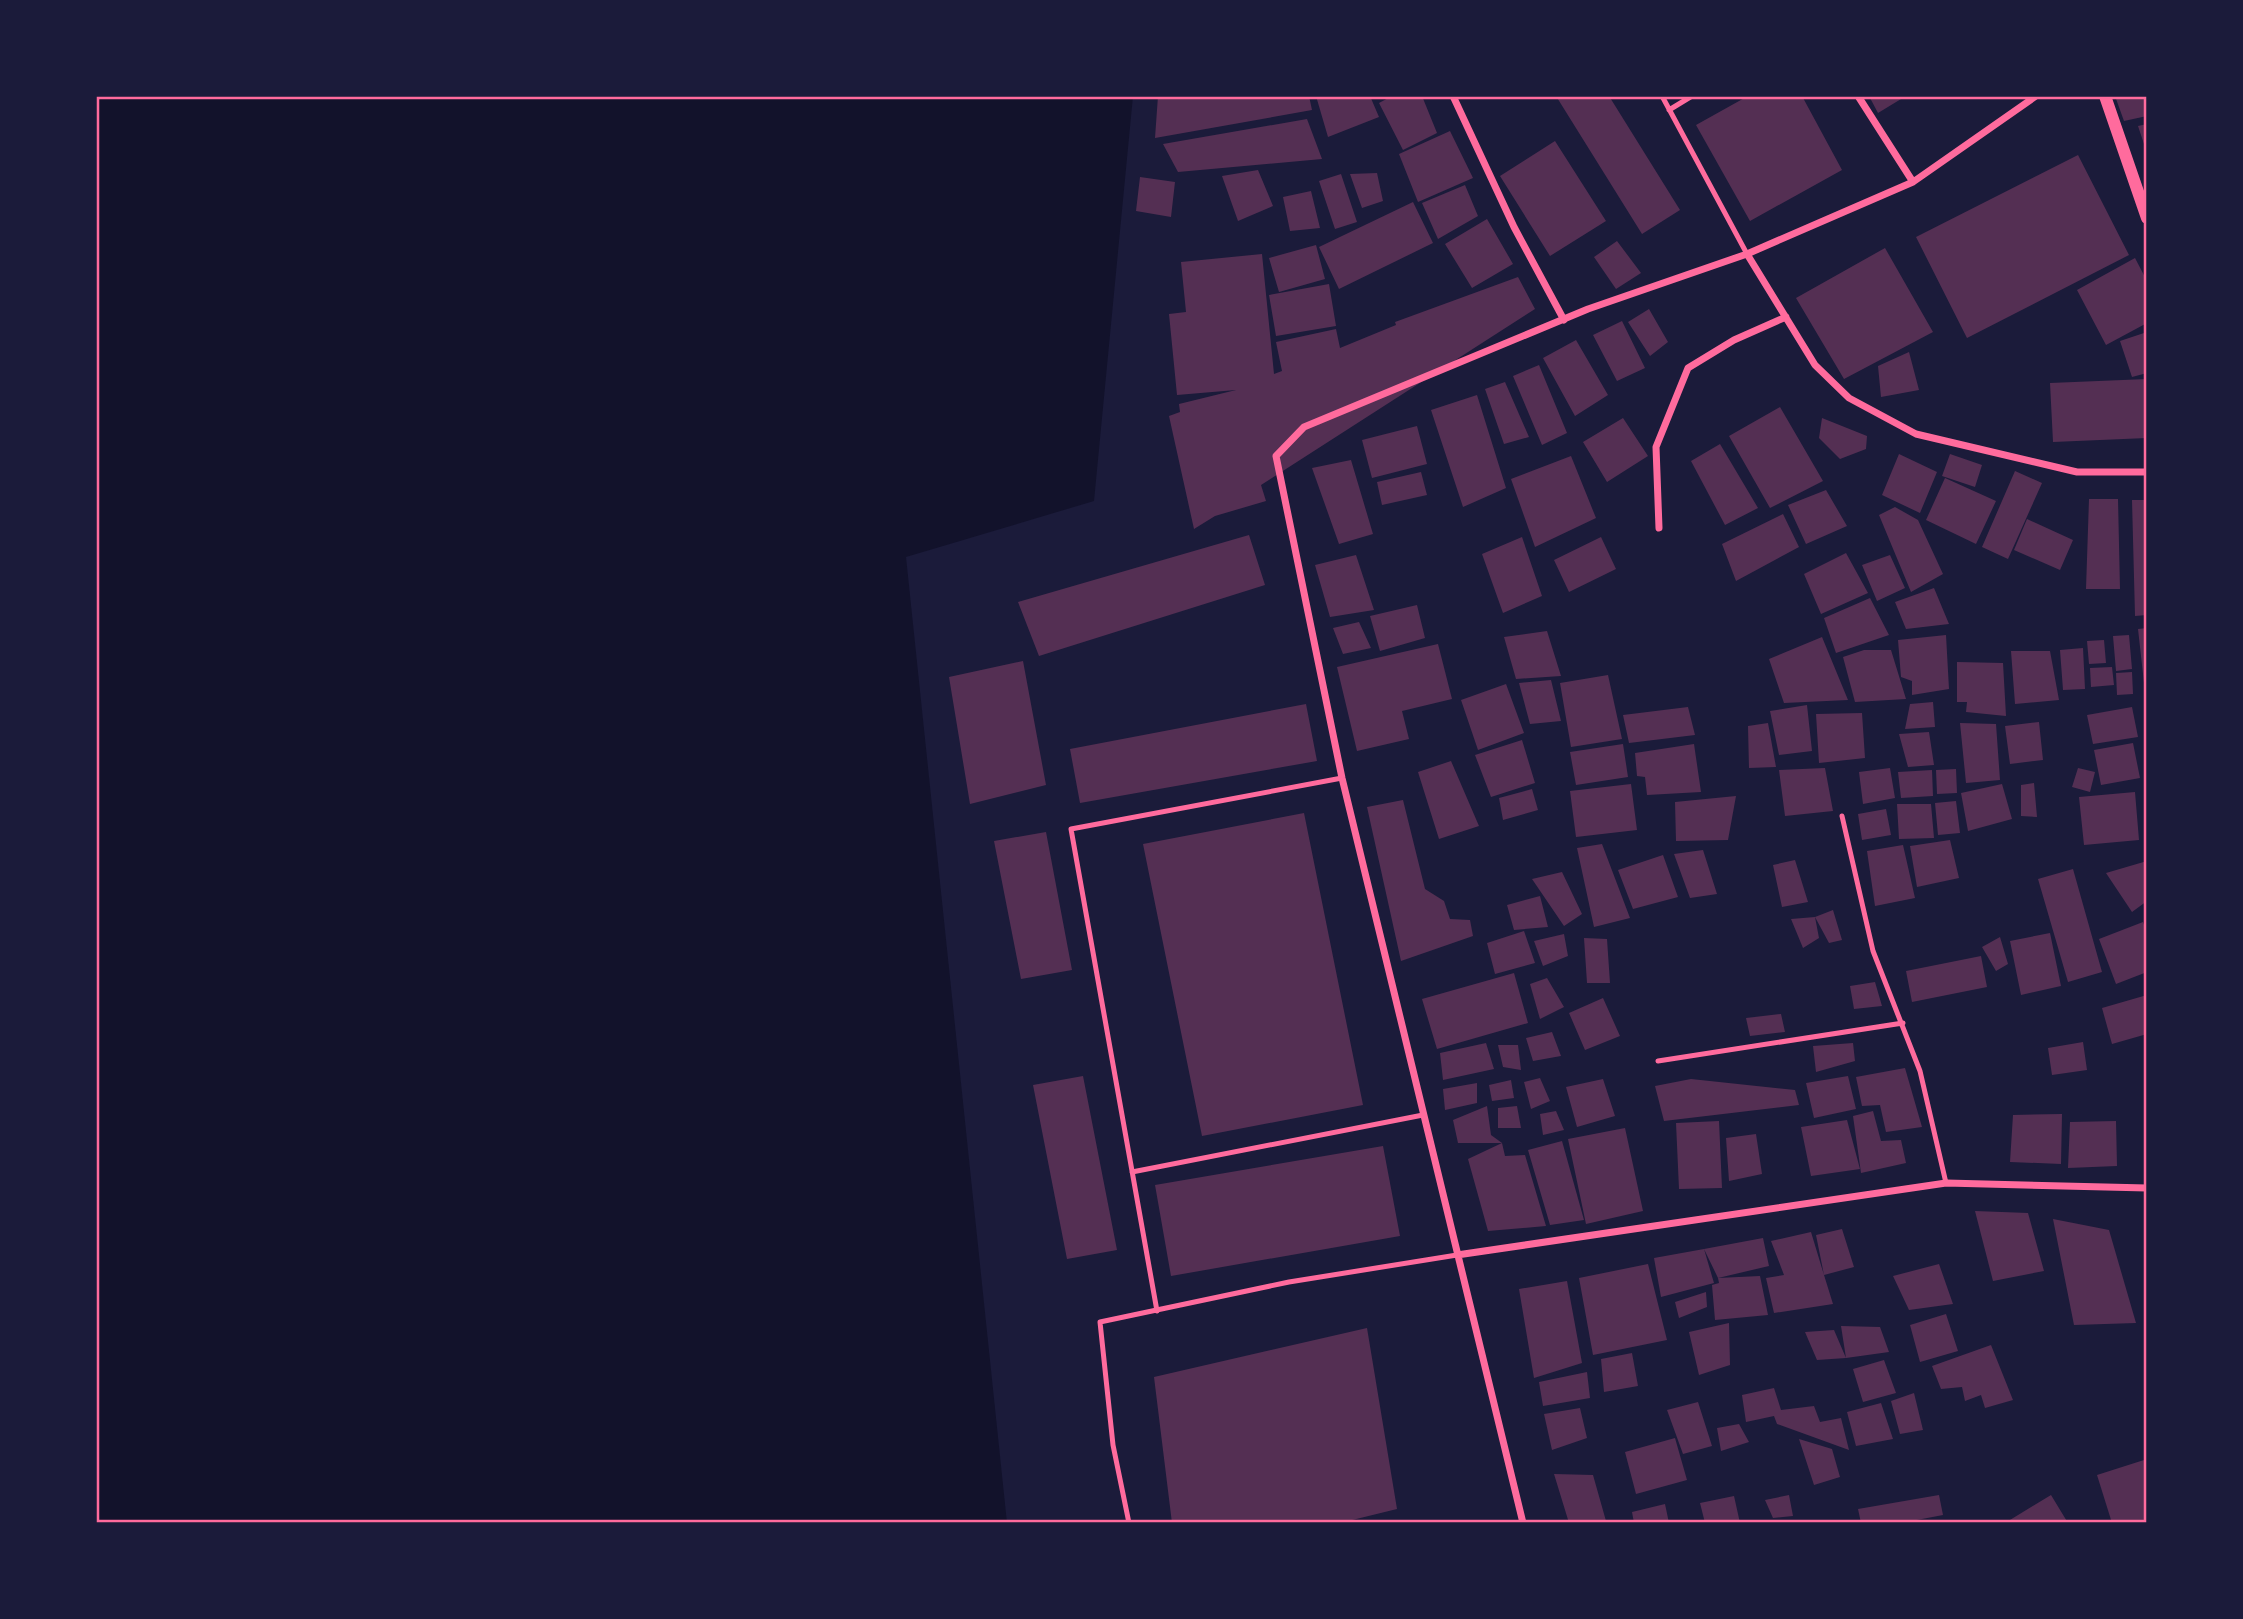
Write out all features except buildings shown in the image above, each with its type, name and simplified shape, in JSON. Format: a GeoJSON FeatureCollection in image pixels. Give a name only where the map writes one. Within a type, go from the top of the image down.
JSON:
{"type":"FeatureCollection","features":[{"type":"Feature","properties":{"kind":"street"},"geometry":{"type":"LineString","coordinates":[[1452,96],[1514,227],[1564,320]]}},
{"type":"Feature","properties":{"kind":"street"},"geometry":{"type":"LineString","coordinates":[[1858,96],[1913,182]]}},
{"type":"Feature","properties":{"kind":"street"},"geometry":{"type":"LineString","coordinates":[[1523,1523],[1342,778],[1276,456],[1304,427],[1564,320],[1747,254],[1913,182],[2036,96]]}},
{"type":"Feature","properties":{"kind":"street"},"geometry":{"type":"LineString","coordinates":[[2105,96],[2147,218]]}},
{"type":"Feature","properties":{"kind":"street"},"geometry":{"type":"LineString","coordinates":[[1747,254],[1815,365],[1849,398],[1916,434],[2077,472],[2147,472]]}},
{"type":"Feature","properties":{"kind":"street"},"geometry":{"type":"LineString","coordinates":[[1659,528],[1656,447],[1688,368],[1734,340],[1786,317]]}},
{"type":"Feature","properties":{"kind":"street"},"geometry":{"type":"LineString","coordinates":[[1457,1255],[1946,1183],[2147,1188]]}},
{"type":"Feature","properties":{"kind":"lane"},"geometry":{"type":"LineString","coordinates":[[1662,96],[1747,254]]}},
{"type":"Feature","properties":{"kind":"lane"},"geometry":{"type":"LineString","coordinates":[[1669,110],[1692,96]]}},
{"type":"Feature","properties":{"kind":"lane"},"geometry":{"type":"LineString","coordinates":[[1157,1311],[1071,829],[1342,778]]}},
{"type":"Feature","properties":{"kind":"lane"},"geometry":{"type":"LineString","coordinates":[[1842,816],[1873,951],[1920,1071],[1946,1183]]}},
{"type":"Feature","properties":{"kind":"lane"},"geometry":{"type":"LineString","coordinates":[[1658,1061],[1903,1023]]}},
{"type":"Feature","properties":{"kind":"lane"},"geometry":{"type":"LineString","coordinates":[[1132,1172],[1423,1115]]}},
{"type":"Feature","properties":{"kind":"lane"},"geometry":{"type":"LineString","coordinates":[[1129,1523],[1112,1445],[1100,1322],[1289,1282],[1457,1255]]}},
{"type":"Feature","properties":{"kind":"shaded area"},"geometry":{"type":"Polygon","coordinates":[[[96,96],[1133,96],[1094,501],[906,557],[1007,1523],[96,1523],[96,96]]]}}]}
